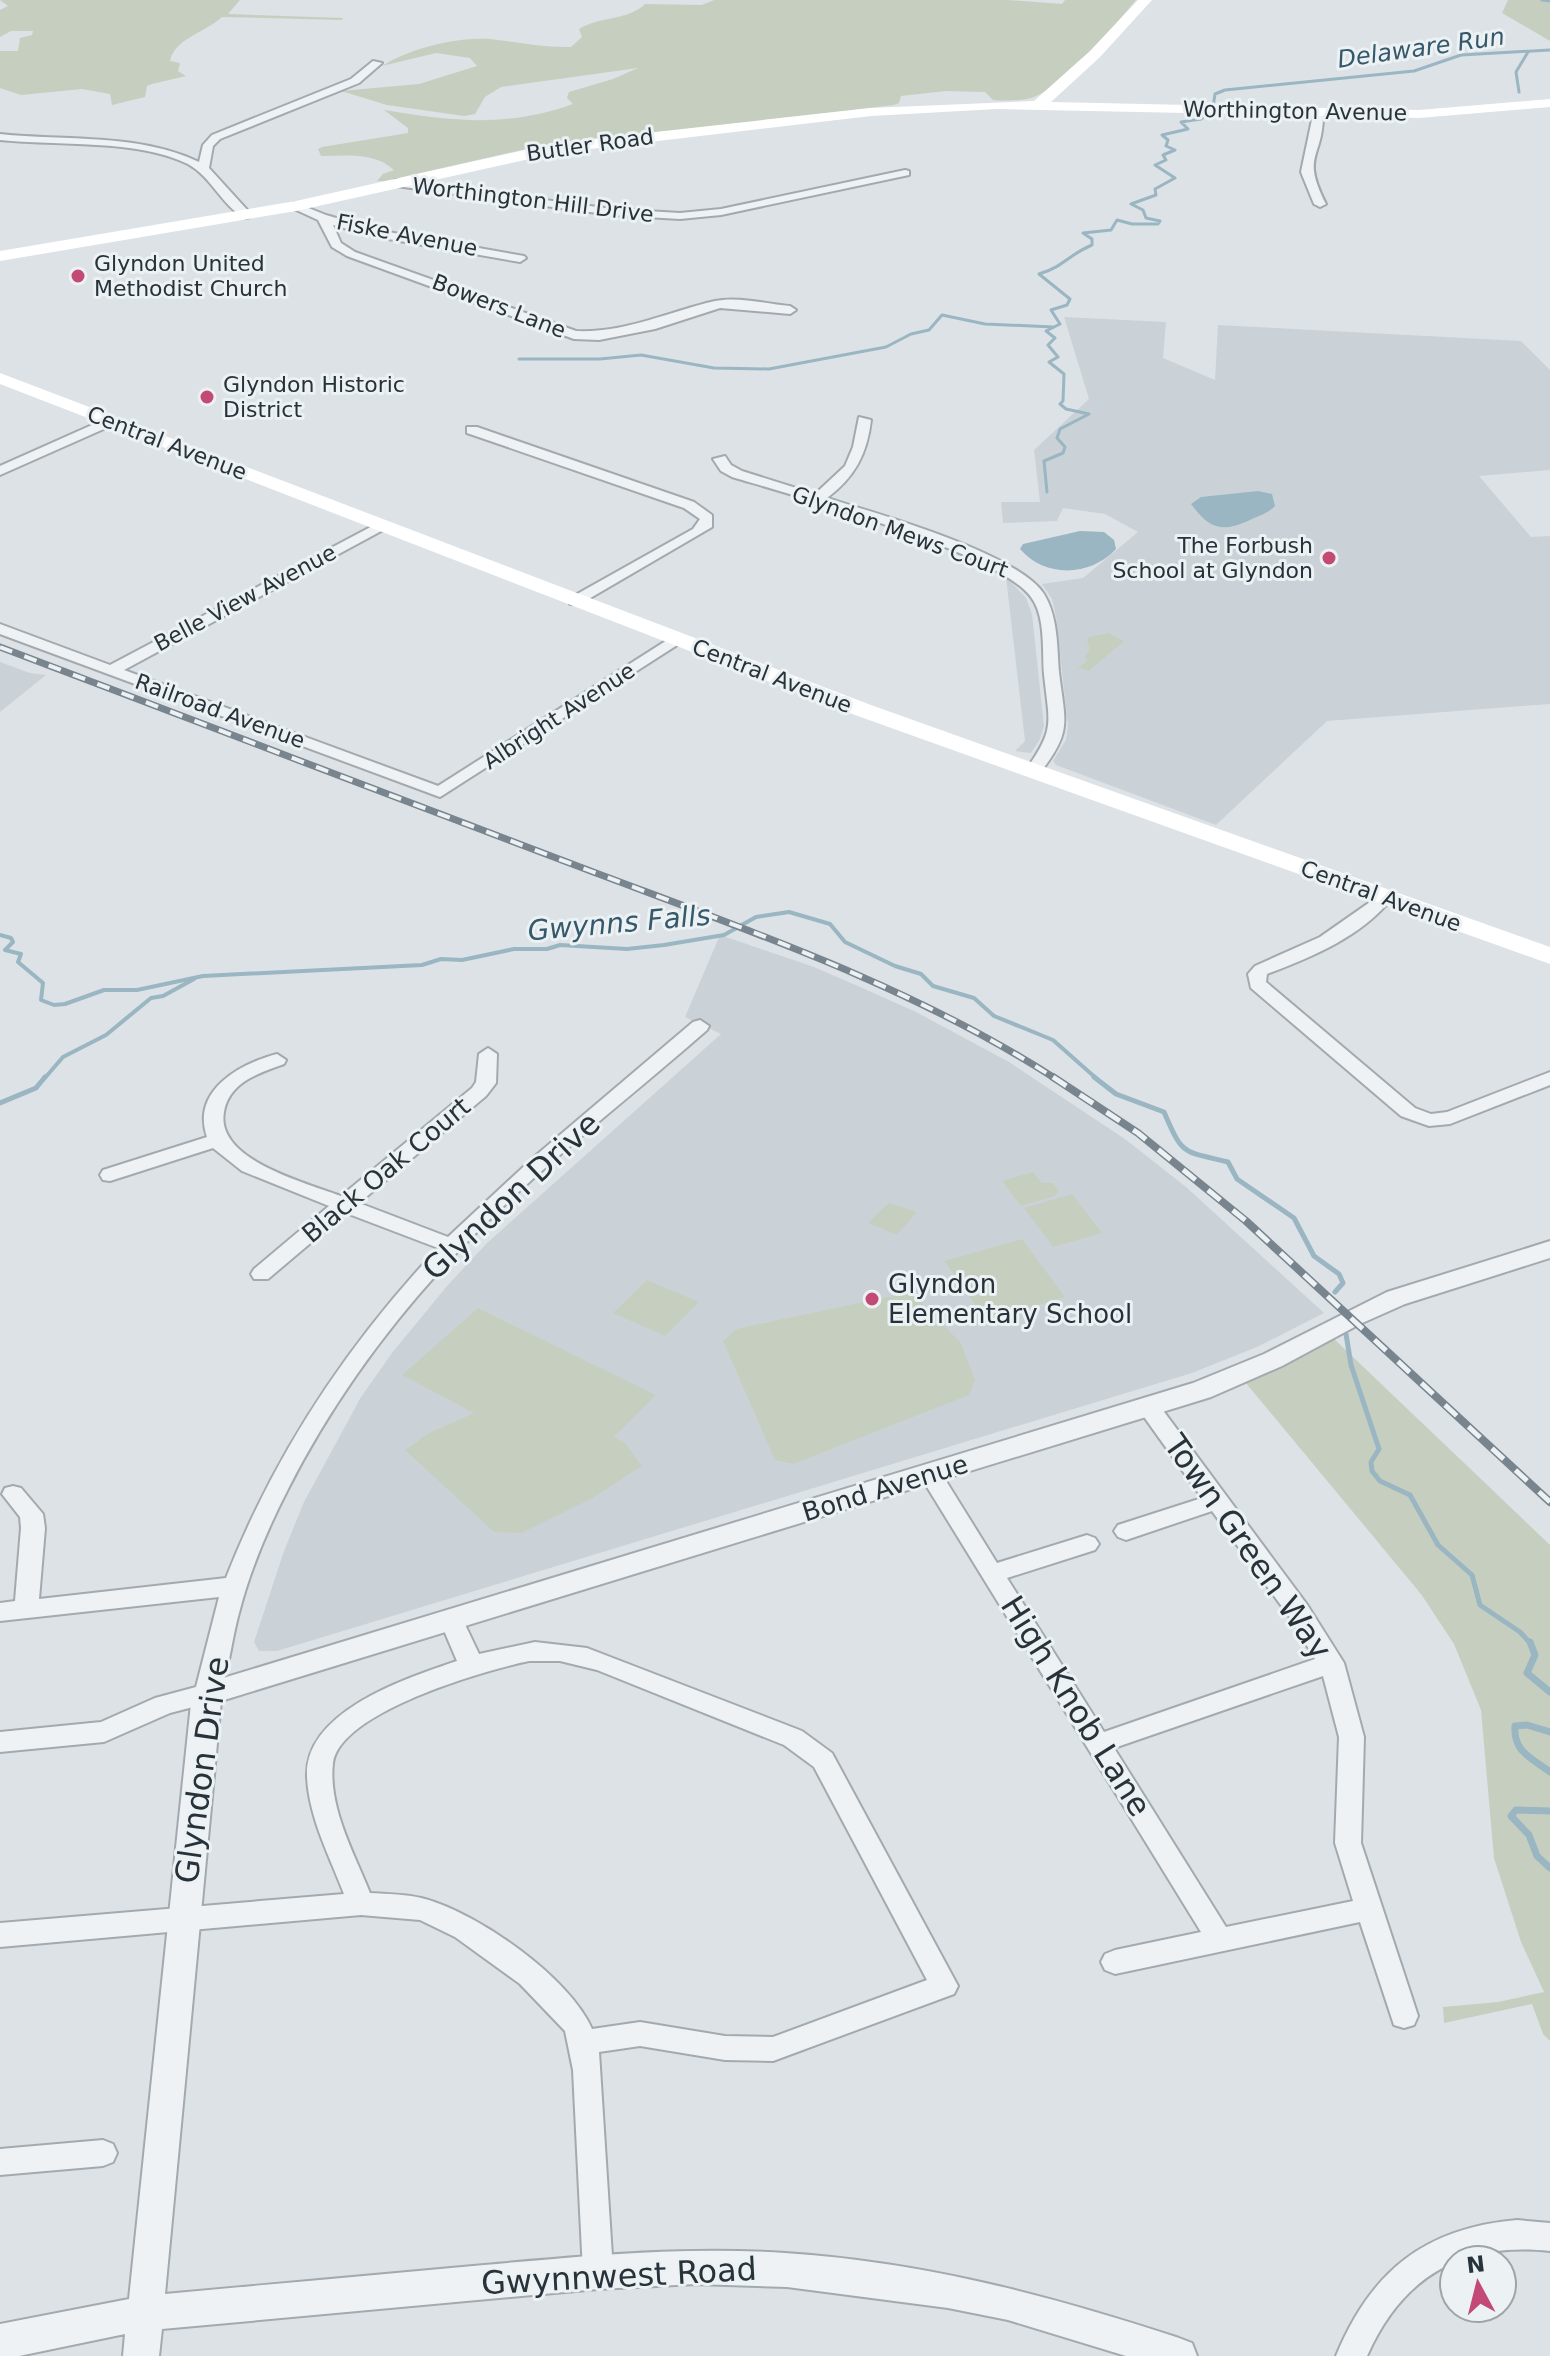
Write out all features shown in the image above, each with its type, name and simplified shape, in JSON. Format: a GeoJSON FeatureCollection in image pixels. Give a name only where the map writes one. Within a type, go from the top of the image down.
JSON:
{"type":"FeatureCollection","features":[{"type":"Feature","properties":{"kind":"main road"},"geometry":{"type":"LineString","coordinates":[[1039,105],[1095,54],[1145,0]]}},
{"type":"Feature","properties":{"kind":"main road","name":"Worthington Avenue"},"geometry":{"type":"LineString","coordinates":[[1039,105],[1449,114],[1550,103]]}},
{"type":"Feature","properties":{"kind":"main road","name":"Butler Road"},"geometry":{"type":"LineString","coordinates":[[0,256],[296,206],[527,153],[606,141],[924,107],[1039,105]]}},
{"type":"Feature","properties":{"kind":"main road","name":"Central Avenue"},"geometry":{"type":"LineString","coordinates":[[0,378],[677,640],[1550,956]]}},
{"type":"Feature","properties":{"kind":"street"},"geometry":{"type":"LineString","coordinates":[[203,169],[208,145],[216,137],[355,81],[377,63]]}},
{"type":"Feature","properties":{"kind":"street"},"geometry":{"type":"LineString","coordinates":[[1318,112],[1319,127],[1306,153],[1304,169],[1320,204]]}},
{"type":"Feature","properties":{"kind":"street"},"geometry":{"type":"LineString","coordinates":[[0,137],[154,151],[185,158],[203,169],[246,215]]}},
{"type":"Feature","properties":{"kind":"street","name":"Worthington Hill Drive"},"geometry":{"type":"LineString","coordinates":[[396,183],[612,212],[680,216],[721,212],[905,173]]}},
{"type":"Feature","properties":{"kind":"street","name":"Fiske Avenue"},"geometry":{"type":"LineString","coordinates":[[296,206],[322,218],[362,229],[520,258]]}},
{"type":"Feature","properties":{"kind":"street","name":"Bowers Lane"},"geometry":{"type":"LineString","coordinates":[[322,218],[331,230],[336,245],[351,254],[574,335],[608,335],[655,325],[719,304],[790,310]]}},
{"type":"Feature","properties":{"kind":"street"},"geometry":{"type":"LineString","coordinates":[[815,500],[853,467],[862,447],[864,420]]}},
{"type":"Feature","properties":{"kind":"street"},"geometry":{"type":"LineString","coordinates":[[0,471],[110,421]]}},
{"type":"Feature","properties":{"kind":"street"},"geometry":{"type":"LineString","coordinates":[[472,430],[689,505],[707,518],[705,527],[698,532],[575,601]]}},
{"type":"Feature","properties":{"kind":"street","name":"Glyndon Mews Court"},"geometry":{"type":"LineString","coordinates":[[720,459],[726,468],[737,474],[988,560],[1020,577],[1031,587],[1046,617],[1058,726],[1054,746],[1033,771]]}},
{"type":"Feature","properties":{"kind":"street","name":"Belle View Avenue"},"geometry":{"type":"LineString","coordinates":[[110,671],[380,526]]}},
{"type":"Feature","properties":{"kind":"street","name":"Railroad Avenue"},"geometry":{"type":"LineString","coordinates":[[0,629],[440,792]]}},
{"type":"Feature","properties":{"kind":"street","name":"Albright Avenue"},"geometry":{"type":"LineString","coordinates":[[440,792],[677,640]]}},
{"type":"Feature","properties":{"kind":"street"},"geometry":{"type":"LineString","coordinates":[[1383,898],[1338,937],[1261,970],[1257,974],[1257,984],[1408,1112],[1420,1118],[1450,1118],[1549,1080]]}},
{"type":"Feature","properties":{"kind":"street","name":"Glyndon Drive"},"geometry":{"type":"LineString","coordinates":[[141,2356],[182,1920],[207,1694],[235,1586],[283,1479],[334,1390],[395,1309],[451,1245],[700,1026]]}},
{"type":"Feature","properties":{"kind":"street","name":"Black Oak Court"},"geometry":{"type":"LineString","coordinates":[[261,1274],[479,1092],[486,1083],[488,1054]]}},
{"type":"Feature","properties":{"kind":"street"},"geometry":{"type":"LineString","coordinates":[[277,1060],[237,1077],[220,1095],[212,1119],[216,1141],[236,1159],[345,1206],[451,1245]]}},
{"type":"Feature","properties":{"kind":"street"},"geometry":{"type":"LineString","coordinates":[[110,1175],[216,1141]]}},
{"type":"Feature","properties":{"kind":"street","name":"Bond Avenue"},"geometry":{"type":"LineString","coordinates":[[207,1694],[1148,1407],[1253,1369],[1396,1298],[1550,1249]]}},
{"type":"Feature","properties":{"kind":"street","name":"Town Green Way"},"geometry":{"type":"LineString","coordinates":[[1148,1407],[1314,1633],[1332,1663],[1350,1726],[1352,1750],[1346,1818],[1348,1843],[1404,2016]]}},
{"type":"Feature","properties":{"kind":"street","name":"High Knob Lane"},"geometry":{"type":"LineString","coordinates":[[930,1474],[1220,1940]]}},
{"type":"Feature","properties":{"kind":"street"},"geometry":{"type":"LineString","coordinates":[[13,1494],[31,1514],[33,1528],[26,1609]]}},
{"type":"Feature","properties":{"kind":"street"},"geometry":{"type":"LineString","coordinates":[[1126,1531],[1218,1501]]}},
{"type":"Feature","properties":{"kind":"street"},"geometry":{"type":"LineString","coordinates":[[993,1573],[1087,1544]]}},
{"type":"Feature","properties":{"kind":"street"},"geometry":{"type":"LineString","coordinates":[[0,1612],[235,1586]]}},
{"type":"Feature","properties":{"kind":"street"},"geometry":{"type":"LineString","coordinates":[[452,1621],[472,1667]]}},
{"type":"Feature","properties":{"kind":"street"},"geometry":{"type":"LineString","coordinates":[[361,1904],[323,1799],[319,1776],[321,1756],[330,1739],[358,1714],[379,1702],[472,1667],[533,1652],[577,1654],[793,1738],[812,1750],[823,1760],[944,1986],[773,2049],[725,2048],[640,2034],[618,2035],[583,2043]]}},
{"type":"Feature","properties":{"kind":"street"},"geometry":{"type":"LineString","coordinates":[[1100,1743],[1332,1663]]}},
{"type":"Feature","properties":{"kind":"street"},"geometry":{"type":"LineString","coordinates":[[0,1742],[104,1732],[164,1705],[207,1694]]}},
{"type":"Feature","properties":{"kind":"street"},"geometry":{"type":"LineString","coordinates":[[0,1935],[361,1904],[406,1906],[443,1916],[462,1926],[509,1960],[564,2009],[576,2025],[583,2043],[598,2272]]}},
{"type":"Feature","properties":{"kind":"street"},"geometry":{"type":"LineString","coordinates":[[1115,1962],[1367,1909]]}},
{"type":"Feature","properties":{"kind":"street"},"geometry":{"type":"LineString","coordinates":[[0,2162],[103,2153]]}},
{"type":"Feature","properties":{"kind":"street"},"geometry":{"type":"LineString","coordinates":[[1351,2356],[1373,2312],[1395,2284],[1421,2262],[1448,2247],[1506,2232],[1550,2237]]}},
{"type":"Feature","properties":{"kind":"street","name":"Gwynnwest Road"},"geometry":{"type":"LineString","coordinates":[[144,2313],[598,2272],[696,2267],[787,2270],[948,2291],[1008,2303],[1179,2356]]}},
{"type":"Feature","properties":{"kind":"street"},"geometry":{"type":"LineString","coordinates":[[0,2342],[144,2313]]}},
{"type":"Feature","properties":{"kind":"shaded area","name":"The Forbush School at Glyndon"},"geometry":{"type":"Polygon","coordinates":[[[1064,317],[1166,322],[1163,358],[1215,380],[1218,325],[1521,341],[1550,370],[1550,470],[1479,476],[1531,537],[1550,536],[1550,704],[1327,721],[1216,825],[1056,765],[1053,761],[1066,740],[1068,726],[1056,617],[1052,599],[1042,584],[1083,578],[1138,532],[1105,514],[1063,508],[1057,521],[1003,523],[1001,502],[1040,502],[1034,450],[1089,399],[1064,317]]]}},
{"type":"Feature","properties":{"kind":"shaded area"},"geometry":{"type":"Polygon","coordinates":[[[1006,577],[1026,598],[1032,614],[1044,726],[1031,753],[1015,751],[1025,741],[1006,577]]]}},
{"type":"Feature","properties":{"kind":"shaded area"},"geometry":{"type":"Polygon","coordinates":[[[0,662],[30,673],[46,675],[0,712],[0,662]]]}},
{"type":"Feature","properties":{"kind":"shaded area","name":"Glyndon Elementary School"},"geometry":{"type":"Polygon","coordinates":[[[720,935],[814,967],[860,987],[916,1012],[1009,1062],[1125,1139],[1186,1187],[1324,1313],[1257,1347],[1192,1373],[277,1651],[259,1651],[254,1642],[304,1502],[361,1397],[392,1353],[487,1243],[721,1034],[685,1017],[720,935]]]}},
{"type":"Feature","properties":{"kind":"green space"},"geometry":{"type":"Polygon","coordinates":[[[0,0],[240,0],[228,14],[343,18],[222,17],[184,41],[173,53],[170,61],[180,63],[178,71],[186,76],[152,84],[147,86],[145,97],[112,105],[110,94],[82,89],[21,95],[0,88],[0,51],[18,51],[20,38],[32,35],[33,31],[11,31],[0,37],[0,10],[8,6],[0,0]]]}},
{"type":"Feature","properties":{"kind":"green space"},"geometry":{"type":"Polygon","coordinates":[[[714,0],[1008,0],[1062,4],[1065,0],[1136,0],[1072,70],[1044,92],[1026,99],[993,100],[985,92],[946,91],[901,96],[899,103],[894,105],[539,146],[385,181],[377,181],[383,174],[394,170],[378,160],[359,156],[321,156],[318,149],[408,133],[408,128],[384,110],[456,119],[525,117],[573,104],[567,98],[569,92],[638,68],[501,87],[485,97],[475,114],[464,116],[387,105],[341,91],[419,84],[477,66],[470,58],[436,53],[382,66],[406,54],[449,42],[477,39],[571,47],[582,37],[579,29],[630,13],[645,4],[702,5],[714,0]]]}},
{"type":"Feature","properties":{"kind":"green space"},"geometry":{"type":"Polygon","coordinates":[[[1508,0],[1550,0],[1550,41],[1502,13],[1508,0]]]}},
{"type":"Feature","properties":{"kind":"green space"},"geometry":{"type":"Polygon","coordinates":[[[1109,633],[1124,641],[1089,671],[1078,668],[1087,661],[1085,656],[1090,649],[1089,637],[1109,633]]]}},
{"type":"Feature","properties":{"kind":"green space"},"geometry":{"type":"Polygon","coordinates":[[[1033,1172],[1042,1183],[1053,1183],[1059,1190],[1055,1196],[1021,1206],[1002,1181],[1033,1172]]]}},
{"type":"Feature","properties":{"kind":"green space"},"geometry":{"type":"Polygon","coordinates":[[[1072,1194],[1102,1233],[1053,1247],[1024,1208],[1072,1194]]]}},
{"type":"Feature","properties":{"kind":"green space"},"geometry":{"type":"Polygon","coordinates":[[[889,1203],[917,1212],[897,1235],[868,1223],[889,1203]]]}},
{"type":"Feature","properties":{"kind":"green space"},"geometry":{"type":"Polygon","coordinates":[[[1022,1239],[1065,1297],[986,1320],[944,1261],[1022,1239]]]}},
{"type":"Feature","properties":{"kind":"green space"},"geometry":{"type":"Polygon","coordinates":[[[647,1280],[699,1302],[665,1336],[613,1313],[647,1280]]]}},
{"type":"Feature","properties":{"kind":"green space"},"geometry":{"type":"Polygon","coordinates":[[[911,1292],[961,1343],[975,1380],[969,1395],[793,1464],[775,1460],[723,1341],[736,1329],[911,1292]]]}},
{"type":"Feature","properties":{"kind":"green space"},"geometry":{"type":"Polygon","coordinates":[[[478,1308],[656,1395],[614,1437],[626,1444],[642,1466],[591,1499],[521,1533],[494,1532],[405,1450],[427,1434],[474,1413],[402,1375],[478,1308]]]}},
{"type":"Feature","properties":{"kind":"green space"},"geometry":{"type":"Polygon","coordinates":[[[1332,1337],[1550,1545],[1550,2041],[1543,2034],[1532,2004],[1444,2023],[1443,2007],[1498,2002],[1544,1992],[1521,1942],[1494,1858],[1481,1710],[1454,1644],[1421,1594],[1245,1382],[1332,1337]]]}},
{"type":"Feature","properties":{"kind":"water"},"geometry":{"type":"Polygon","coordinates":[[[1258,491],[1272,494],[1275,506],[1264,514],[1233,526],[1211,524],[1191,504],[1201,497],[1258,491]]]}},
{"type":"Feature","properties":{"kind":"water"},"geometry":{"type":"Polygon","coordinates":[[[1080,531],[1104,532],[1114,540],[1116,549],[1094,565],[1068,570],[1042,565],[1020,549],[1023,544],[1080,531]]]}},
{"type":"Feature","properties":{"kind":"waterway"},"geometry":{"type":"LineString","coordinates":[[1542,0],[1550,1]]}},
{"type":"Feature","properties":{"kind":"waterway","name":"Delaware Run"},"geometry":{"type":"LineString","coordinates":[[1213,107],[1215,94],[1225,90],[1414,71],[1461,55],[1550,50]]}},
{"type":"Feature","properties":{"kind":"waterway"},"geometry":{"type":"LineString","coordinates":[[1519,92],[1516,72],[1528,52]]}},
{"type":"Feature","properties":{"kind":"waterway","name":"Delaware Run"},"geometry":{"type":"LineString","coordinates":[[1047,492],[1044,461],[1063,453],[1065,447],[1057,438],[1060,429],[1089,414],[1066,409],[1060,404],[1063,401],[1064,374],[1049,362],[1058,357],[1048,345],[1055,338],[1046,331],[1060,324],[1051,310],[1067,305],[1070,299],[1039,274],[1055,268],[1092,245],[1092,239],[1083,233],[1111,230],[1117,220],[1132,224],[1158,224],[1160,221],[1146,218],[1143,210],[1131,204],[1156,195],[1155,189],[1175,178],[1155,165],[1166,160],[1163,155],[1175,150],[1166,146],[1168,140],[1162,135],[1188,129],[1181,122],[1201,119],[1209,112]]}},
{"type":"Feature","properties":{"kind":"waterway"},"geometry":{"type":"LineString","coordinates":[[519,359],[600,359],[641,355],[714,368],[769,369],[886,347],[911,334],[929,330],[942,315],[985,324],[1053,327]]}},
{"type":"Feature","properties":{"kind":"waterway","name":"Gwynns Falls"},"geometry":{"type":"LineString","coordinates":[[0,935],[11,938],[13,942],[5,950],[21,954],[18,962],[43,983],[41,1000],[54,1005],[104,990],[137,990],[203,976],[422,965],[441,959],[462,960],[514,949],[547,949],[560,945],[627,949],[664,945],[724,935],[756,917],[789,912],[830,924],[845,942],[895,966],[921,974],[933,986],[974,998],[994,1016],[1053,1040],[1097,1079]]}},
{"type":"Feature","properties":{"kind":"waterway"},"geometry":{"type":"LineString","coordinates":[[44,1079],[63,1057],[106,1035],[151,998],[163,996],[194,979]]}},
{"type":"Feature","properties":{"kind":"waterway"},"geometry":{"type":"LineString","coordinates":[[0,1103],[36,1088],[45,1077]]}},
{"type":"Feature","properties":{"kind":"waterway","name":"Gwynns Falls"},"geometry":{"type":"LineString","coordinates":[[1094,1077],[1116,1094],[1164,1112],[1180,1144],[1186,1149],[1228,1162],[1237,1179],[1294,1218],[1314,1256],[1339,1274],[1343,1283],[1335,1292]]}},
{"type":"Feature","properties":{"kind":"waterway","name":"Gwynns Falls"},"geometry":{"type":"LineString","coordinates":[[1346,1334],[1351,1365],[1379,1449],[1371,1462],[1372,1471],[1380,1481],[1410,1495],[1438,1545],[1472,1575],[1480,1605],[1520,1632],[1531,1644]]}},
{"type":"Feature","properties":{"kind":"waterway","name":"Gwynns Falls"},"geometry":{"type":"LineString","coordinates":[[1531,1644],[1535,1655],[1527,1673],[1550,1692]]}},
{"type":"Feature","properties":{"kind":"waterway","name":"Gwynns Falls"},"geometry":{"type":"LineString","coordinates":[[1550,1732],[1527,1725],[1515,1726],[1520,1748],[1550,1772]]}},
{"type":"Feature","properties":{"kind":"waterway","name":"Gwynns Falls"},"geometry":{"type":"LineString","coordinates":[[1550,1811],[1516,1810],[1511,1816],[1529,1835],[1537,1856],[1550,1868]]}},
{"type":"Feature","properties":{"kind":"railway"},"geometry":{"type":"LineString","coordinates":[[0,647],[828,962],[944,1016],[1056,1079]]}},
{"type":"Feature","properties":{"kind":"railway"},"geometry":{"type":"LineString","coordinates":[[1053,1077],[1138,1133],[1246,1221],[1550,1502]]}},
{"type":"Feature","properties":{"kind":"place","name":"Glyndon United Methodist Church"},"geometry":{"type":"Point","coordinates":[78,276]}},
{"type":"Feature","properties":{"kind":"place","name":"Glyndon Historic District"},"geometry":{"type":"Point","coordinates":[207,397]}},
{"type":"Feature","properties":{"kind":"place","name":"The Forbush School at Glyndon"},"geometry":{"type":"Point","coordinates":[1329,558]}},
{"type":"Feature","properties":{"kind":"place","name":"Glyndon Elementary School"},"geometry":{"type":"Point","coordinates":[872,1299]}}]}
